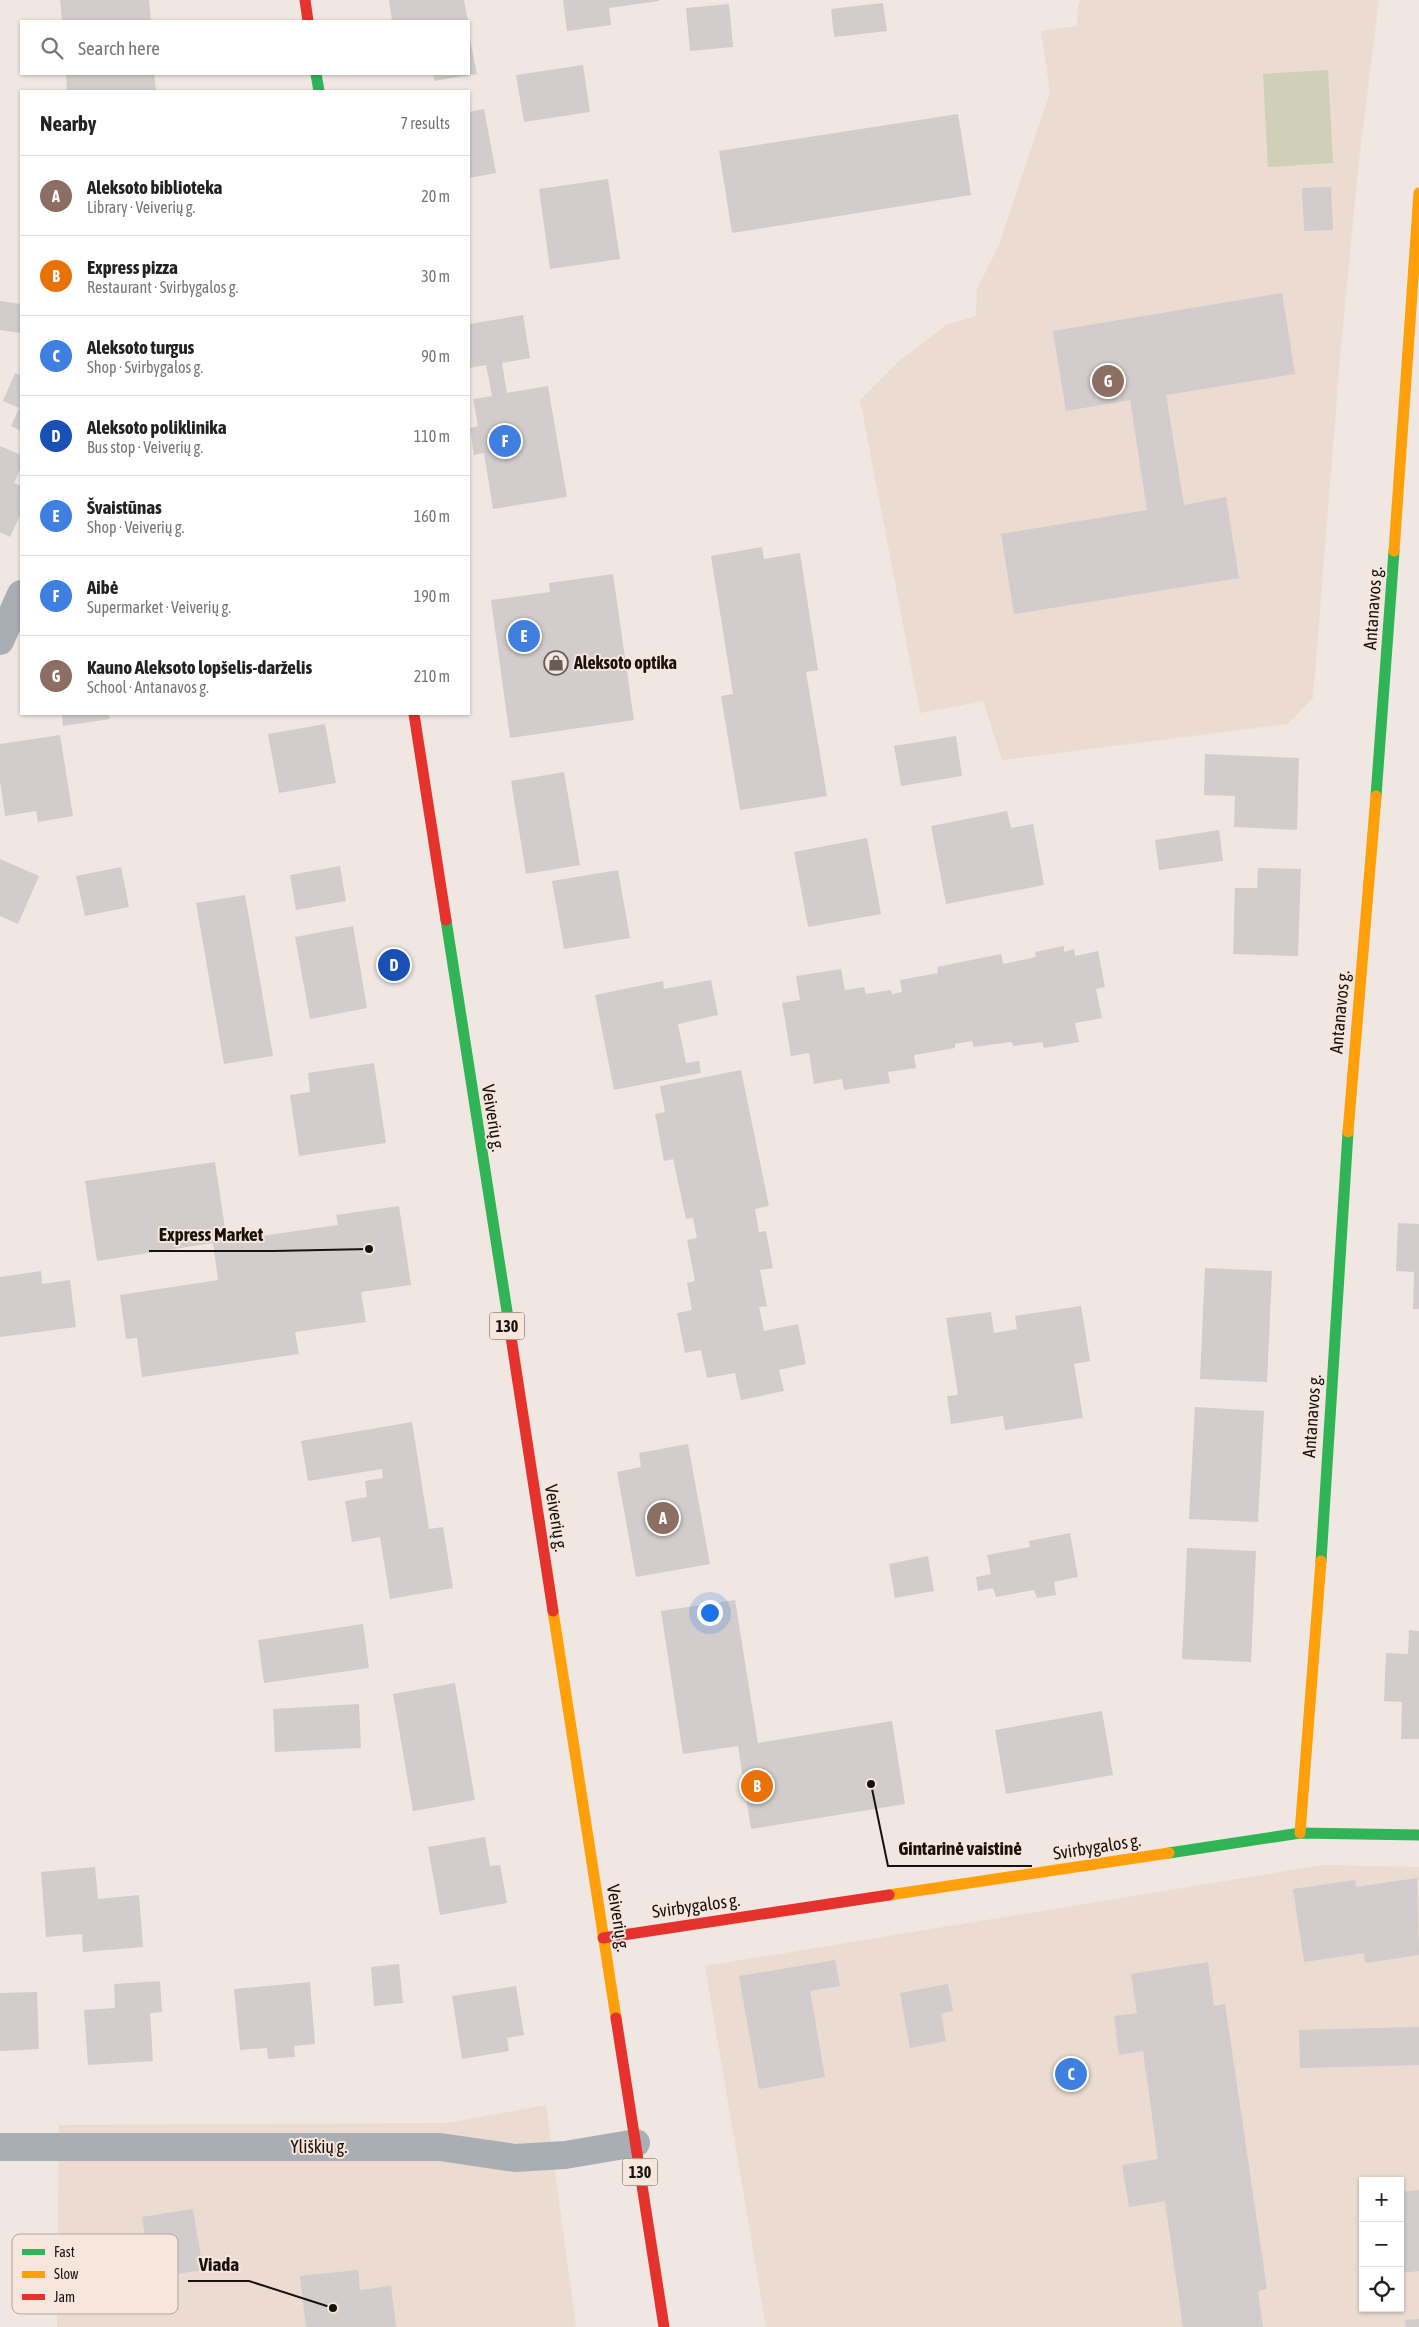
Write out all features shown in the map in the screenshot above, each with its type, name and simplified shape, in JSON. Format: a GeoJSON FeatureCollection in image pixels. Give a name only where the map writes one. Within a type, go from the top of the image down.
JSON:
{"type":"FeatureCollection","features":[{"type":"Feature","properties":{"kind":"street"},"geometry":{"type":"LineString","coordinates":[[305,0],[308,20]]}},
{"type":"Feature","properties":{"kind":"street"},"geometry":{"type":"LineString","coordinates":[[316,75],[319,90]]}},
{"type":"Feature","properties":{"kind":"street","name":"Antanavos g."},"geometry":{"type":"LineString","coordinates":[[1300,1834],[1320,1580],[1347,1141],[1384,694],[1419,193]]}},
{"type":"Feature","properties":{"kind":"street"},"geometry":{"type":"LineString","coordinates":[[0,641],[20,596]]}},
{"type":"Feature","properties":{"kind":"street","name":"Veiverių g."},"geometry":{"type":"LineString","coordinates":[[414,715],[664,2327]]}},
{"type":"Feature","properties":{"kind":"street","name":"Svirbygalos g."},"geometry":{"type":"LineString","coordinates":[[603,1938],[1300,1834],[1419,1835]]}},
{"type":"Feature","properties":{"kind":"street","name":"Yliškių g."},"geometry":{"type":"LineString","coordinates":[[0,2148],[440,2147],[515,2158],[564,2155],[636,2143]]}},
{"type":"Feature","properties":{"kind":"shaded area"},"geometry":{"type":"Polygon","coordinates":[[[1081,0],[1379,0],[1359,160],[1341,346],[1313,698],[1288,724],[1002,760],[983,701],[920,713],[860,400],[898,362],[946,325],[976,316],[977,289],[999,245],[1050,93],[1041,31],[1077,26],[1078,4],[1081,0]]]}},
{"type":"Feature","properties":{"kind":"shaded area"},"geometry":{"type":"Polygon","coordinates":[[[1323,1865],[1419,1867],[1419,2327],[766,2327],[705,1966],[1323,1865]]]}},
{"type":"Feature","properties":{"kind":"shaded area"},"geometry":{"type":"Polygon","coordinates":[[[546,2105],[576,2327],[57,2327],[57,2314],[178,2314],[178,2234],[58,2234],[59,2125],[447,2123],[546,2105]]]}},
{"type":"Feature","properties":{"kind":"green space"},"geometry":{"type":"Polygon","coordinates":[[[1328,70],[1333,163],[1268,167],[1263,74],[1328,70]]]}},
{"type":"Feature","properties":{"kind":"building"},"geometry":{"type":"Polygon","coordinates":[[[60,0],[149,0],[151,20],[62,20],[60,0]]]}},
{"type":"Feature","properties":{"kind":"building"},"geometry":{"type":"Polygon","coordinates":[[[389,0],[464,0],[468,20],[392,20],[389,0]]]}},
{"type":"Feature","properties":{"kind":"building"},"geometry":{"type":"Polygon","coordinates":[[[563,0],[659,1],[609,8],[611,25],[567,31],[563,0]]]}},
{"type":"Feature","properties":{"kind":"building"},"geometry":{"type":"Polygon","coordinates":[[[883,3],[887,31],[834,37],[831,9],[883,3]]]}},
{"type":"Feature","properties":{"kind":"building"},"geometry":{"type":"Polygon","coordinates":[[[729,4],[733,47],[690,51],[686,8],[729,4]]]}},
{"type":"Feature","properties":{"kind":"building"},"geometry":{"type":"Polygon","coordinates":[[[470,39],[477,74],[434,81],[433,75],[470,75],[470,39]]]}},
{"type":"Feature","properties":{"kind":"building"},"geometry":{"type":"Polygon","coordinates":[[[583,65],[590,112],[524,122],[516,75],[583,65]]]}},
{"type":"Feature","properties":{"kind":"building"},"geometry":{"type":"Polygon","coordinates":[[[66,75],[154,75],[156,90],[67,90],[66,75]]]}},
{"type":"Feature","properties":{"kind":"building"},"geometry":{"type":"Polygon","coordinates":[[[484,109],[496,173],[470,178],[470,112],[484,109]]]}},
{"type":"Feature","properties":{"kind":"building"},"geometry":{"type":"Polygon","coordinates":[[[958,114],[971,195],[732,233],[719,151],[958,114]]]}},
{"type":"Feature","properties":{"kind":"building"},"geometry":{"type":"Polygon","coordinates":[[[608,179],[620,259],[550,269],[539,189],[608,179]]]}},
{"type":"Feature","properties":{"kind":"building"},"geometry":{"type":"Polygon","coordinates":[[[1331,187],[1333,230],[1304,231],[1302,188],[1331,187]]]}},
{"type":"Feature","properties":{"kind":"building"},"geometry":{"type":"Polygon","coordinates":[[[1282,293],[1295,374],[1166,395],[1184,505],[1226,497],[1239,578],[1014,614],[1001,534],[1147,510],[1130,400],[1066,411],[1053,331],[1282,293]]]}},
{"type":"Feature","properties":{"kind":"building"},"geometry":{"type":"Polygon","coordinates":[[[0,301],[20,304],[20,333],[0,330],[0,301]]]}},
{"type":"Feature","properties":{"kind":"building"},"geometry":{"type":"Polygon","coordinates":[[[523,315],[530,358],[502,363],[507,393],[548,386],[567,497],[493,509],[484,453],[474,455],[470,428],[478,426],[473,399],[492,396],[486,365],[470,368],[470,324],[523,315]]]}},
{"type":"Feature","properties":{"kind":"building"},"geometry":{"type":"Polygon","coordinates":[[[15,373],[20,376],[20,430],[11,426],[19,408],[3,401],[15,373]]]}},
{"type":"Feature","properties":{"kind":"building"},"geometry":{"type":"Polygon","coordinates":[[[0,446],[20,455],[20,469],[14,483],[20,486],[20,515],[10,537],[0,532],[0,446]]]}},
{"type":"Feature","properties":{"kind":"building"},"geometry":{"type":"Polygon","coordinates":[[[762,547],[764,559],[800,553],[818,670],[806,672],[827,796],[740,810],[721,696],[733,694],[711,556],[762,547]]]}},
{"type":"Feature","properties":{"kind":"building"},"geometry":{"type":"Polygon","coordinates":[[[613,574],[634,720],[510,738],[491,600],[550,592],[549,583],[613,574]]]}},
{"type":"Feature","properties":{"kind":"building"},"geometry":{"type":"Polygon","coordinates":[[[62,715],[109,715],[110,719],[63,726],[62,715]]]}},
{"type":"Feature","properties":{"kind":"building"},"geometry":{"type":"Polygon","coordinates":[[[325,724],[336,783],[279,793],[268,734],[325,724]]]}},
{"type":"Feature","properties":{"kind":"building"},"geometry":{"type":"Polygon","coordinates":[[[60,735],[73,816],[38,822],[36,811],[5,816],[0,781],[0,744],[60,735]]]}},
{"type":"Feature","properties":{"kind":"building"},"geometry":{"type":"Polygon","coordinates":[[[956,736],[962,776],[901,786],[894,746],[956,736]]]}},
{"type":"Feature","properties":{"kind":"building"},"geometry":{"type":"Polygon","coordinates":[[[1205,754],[1299,758],[1297,830],[1234,827],[1235,796],[1204,795],[1205,754]]]}},
{"type":"Feature","properties":{"kind":"building"},"geometry":{"type":"Polygon","coordinates":[[[564,772],[580,865],[526,874],[511,781],[564,772]]]}},
{"type":"Feature","properties":{"kind":"building"},"geometry":{"type":"Polygon","coordinates":[[[1007,811],[1011,828],[1033,824],[1044,885],[946,904],[931,826],[1007,811]]]}},
{"type":"Feature","properties":{"kind":"building"},"geometry":{"type":"Polygon","coordinates":[[[1219,830],[1223,861],[1159,870],[1155,840],[1219,830]]]}},
{"type":"Feature","properties":{"kind":"building"},"geometry":{"type":"Polygon","coordinates":[[[867,838],[881,914],[808,927],[794,852],[867,838]]]}},
{"type":"Feature","properties":{"kind":"building"},"geometry":{"type":"Polygon","coordinates":[[[0,859],[39,876],[18,924],[0,916],[0,859]]]}},
{"type":"Feature","properties":{"kind":"building"},"geometry":{"type":"Polygon","coordinates":[[[340,866],[346,901],[296,910],[290,875],[340,866]]]}},
{"type":"Feature","properties":{"kind":"building"},"geometry":{"type":"Polygon","coordinates":[[[121,867],[129,907],[85,916],[76,876],[121,867]]]}},
{"type":"Feature","properties":{"kind":"building"},"geometry":{"type":"Polygon","coordinates":[[[1258,868],[1301,869],[1298,956],[1233,954],[1235,888],[1257,888],[1258,868]]]}},
{"type":"Feature","properties":{"kind":"building"},"geometry":{"type":"Polygon","coordinates":[[[618,870],[630,938],[564,949],[552,881],[618,870]]]}},
{"type":"Feature","properties":{"kind":"building"},"geometry":{"type":"Polygon","coordinates":[[[245,895],[273,1056],[224,1064],[196,903],[245,895]]]}},
{"type":"Feature","properties":{"kind":"building"},"geometry":{"type":"Polygon","coordinates":[[[353,926],[367,1008],[310,1019],[295,937],[353,926]]]}},
{"type":"Feature","properties":{"kind":"building"},"geometry":{"type":"Polygon","coordinates":[[[1064,946],[1064,952],[1074,949],[1075,956],[1098,951],[1105,987],[1096,989],[1102,1018],[1075,1023],[1079,1042],[1044,1048],[1042,1042],[1014,1046],[1011,1042],[974,1047],[972,1041],[955,1044],[955,1048],[914,1055],[916,1068],[888,1072],[890,1083],[844,1090],[842,1079],[814,1084],[809,1053],[791,1056],[782,1003],[800,1000],[796,976],[841,969],[845,990],[864,987],[866,994],[891,990],[892,994],[902,992],[900,980],[938,973],[937,967],[1001,954],[1003,964],[1036,957],[1035,952],[1064,946]]]}},
{"type":"Feature","properties":{"kind":"building"},"geometry":{"type":"Polygon","coordinates":[[[711,980],[718,1015],[678,1024],[686,1063],[699,1061],[701,1073],[614,1090],[595,995],[663,981],[664,989],[711,980]]]}},
{"type":"Feature","properties":{"kind":"building"},"geometry":{"type":"Polygon","coordinates":[[[374,1063],[386,1143],[299,1156],[290,1095],[310,1092],[308,1073],[374,1063]]]}},
{"type":"Feature","properties":{"kind":"building"},"geometry":{"type":"Polygon","coordinates":[[[741,1070],[769,1206],[755,1209],[759,1232],[766,1231],[773,1268],[760,1270],[767,1306],[759,1307],[764,1331],[798,1324],[806,1364],[779,1370],[784,1391],[741,1400],[735,1373],[707,1378],[701,1350],[685,1353],[677,1313],[692,1310],[687,1283],[695,1281],[687,1240],[697,1238],[693,1218],[686,1219],[673,1159],[664,1161],[655,1114],[665,1112],[660,1086],[741,1070]]]}},
{"type":"Feature","properties":{"kind":"building"},"geometry":{"type":"Polygon","coordinates":[[[215,1162],[227,1241],[338,1225],[336,1215],[399,1206],[411,1285],[361,1292],[366,1322],[295,1332],[299,1354],[142,1377],[137,1338],[126,1339],[120,1295],[218,1280],[213,1243],[97,1261],[85,1181],[215,1162]]]}},
{"type":"Feature","properties":{"kind":"building"},"geometry":{"type":"Polygon","coordinates":[[[1398,1223],[1419,1224],[1419,1309],[1413,1309],[1414,1272],[1396,1271],[1398,1223]]]}},
{"type":"Feature","properties":{"kind":"building"},"geometry":{"type":"Polygon","coordinates":[[[1205,1268],[1272,1271],[1267,1382],[1200,1379],[1205,1268]]]}},
{"type":"Feature","properties":{"kind":"building"},"geometry":{"type":"Polygon","coordinates":[[[41,1271],[42,1284],[70,1280],[76,1327],[0,1337],[0,1277],[41,1271]]]}},
{"type":"Feature","properties":{"kind":"building"},"geometry":{"type":"Polygon","coordinates":[[[1081,1306],[1090,1361],[1074,1364],[1083,1418],[1005,1430],[1003,1416],[951,1424],[947,1396],[958,1395],[946,1318],[991,1312],[994,1333],[1017,1329],[1015,1316],[1081,1306]]]}},
{"type":"Feature","properties":{"kind":"building"},"geometry":{"type":"Polygon","coordinates":[[[1195,1407],[1264,1411],[1258,1522],[1189,1519],[1195,1407]]]}},
{"type":"Feature","properties":{"kind":"building"},"geometry":{"type":"Polygon","coordinates":[[[412,1422],[429,1529],[443,1527],[453,1588],[390,1599],[380,1537],[352,1542],[345,1501],[367,1497],[365,1481],[383,1478],[382,1469],[308,1481],[301,1441],[412,1422]]]}},
{"type":"Feature","properties":{"kind":"building"},"geometry":{"type":"Polygon","coordinates":[[[688,1444],[710,1564],[636,1577],[617,1472],[641,1467],[639,1453],[688,1444]]]}},
{"type":"Feature","properties":{"kind":"building"},"geometry":{"type":"Polygon","coordinates":[[[1070,1533],[1078,1577],[1054,1582],[1056,1595],[1037,1598],[1034,1590],[996,1597],[993,1588],[978,1591],[976,1577],[991,1574],[987,1555],[1030,1547],[1029,1541],[1070,1533]]]}},
{"type":"Feature","properties":{"kind":"building"},"geometry":{"type":"Polygon","coordinates":[[[1187,1548],[1256,1551],[1251,1662],[1182,1659],[1187,1548]]]}},
{"type":"Feature","properties":{"kind":"building"},"geometry":{"type":"Polygon","coordinates":[[[928,1556],[934,1591],[895,1598],[889,1564],[928,1556]]]}},
{"type":"Feature","properties":{"kind":"building"},"geometry":{"type":"Polygon","coordinates":[[[735,1600],[758,1743],[892,1721],[905,1804],[751,1829],[738,1746],[683,1754],[661,1611],[735,1600]]]}},
{"type":"Feature","properties":{"kind":"building"},"geometry":{"type":"Polygon","coordinates":[[[363,1624],[369,1668],[264,1683],[258,1640],[363,1624]]]}},
{"type":"Feature","properties":{"kind":"building"},"geometry":{"type":"Polygon","coordinates":[[[1409,1630],[1419,1631],[1419,1739],[1401,1739],[1402,1702],[1384,1701],[1386,1653],[1408,1654],[1409,1630]]]}},
{"type":"Feature","properties":{"kind":"building"},"geometry":{"type":"Polygon","coordinates":[[[455,1683],[475,1800],[413,1811],[393,1694],[455,1683]]]}},
{"type":"Feature","properties":{"kind":"building"},"geometry":{"type":"Polygon","coordinates":[[[359,1704],[361,1748],[275,1752],[273,1709],[359,1704]]]}},
{"type":"Feature","properties":{"kind":"building"},"geometry":{"type":"Polygon","coordinates":[[[1102,1711],[1113,1775],[1006,1794],[995,1730],[1102,1711]]]}},
{"type":"Feature","properties":{"kind":"building"},"geometry":{"type":"Polygon","coordinates":[[[485,1837],[490,1866],[500,1865],[507,1903],[440,1915],[428,1847],[485,1837]]]}},
{"type":"Feature","properties":{"kind":"building"},"geometry":{"type":"Polygon","coordinates":[[[95,1867],[98,1899],[139,1895],[143,1947],[83,1952],[82,1934],[46,1937],[41,1872],[95,1867]]]}},
{"type":"Feature","properties":{"kind":"building"},"geometry":{"type":"Polygon","coordinates":[[[1417,1878],[1419,1955],[1365,1963],[1364,1953],[1304,1962],[1293,1889],[1355,1880],[1356,1887],[1417,1878]]]}},
{"type":"Feature","properties":{"kind":"building"},"geometry":{"type":"Polygon","coordinates":[[[835,1960],[840,1986],[810,1991],[825,2077],[759,2089],[739,1976],[835,1960]]]}},
{"type":"Feature","properties":{"kind":"building"},"geometry":{"type":"Polygon","coordinates":[[[1208,1962],[1214,2006],[1225,2004],[1267,2289],[1258,2291],[1263,2327],[1183,2327],[1165,2201],[1129,2207],[1122,2165],[1158,2159],[1143,2051],[1119,2055],[1114,2016],[1137,2013],[1131,1974],[1208,1962]]]}},
{"type":"Feature","properties":{"kind":"building"},"geometry":{"type":"Polygon","coordinates":[[[399,1964],[403,2003],[374,2006],[371,1967],[399,1964]]]}},
{"type":"Feature","properties":{"kind":"building"},"geometry":{"type":"Polygon","coordinates":[[[160,1981],[162,2012],[150,2013],[153,2061],[88,2065],[84,2010],[115,2008],[114,1984],[160,1981]]]}},
{"type":"Feature","properties":{"kind":"building"},"geometry":{"type":"Polygon","coordinates":[[[310,1982],[315,2044],[294,2046],[295,2057],[268,2059],[267,2048],[240,2050],[234,1989],[310,1982]]]}},
{"type":"Feature","properties":{"kind":"building"},"geometry":{"type":"Polygon","coordinates":[[[948,1984],[953,2011],[941,2013],[946,2041],[910,2048],[900,1993],[948,1984]]]}},
{"type":"Feature","properties":{"kind":"building"},"geometry":{"type":"Polygon","coordinates":[[[516,1986],[524,2035],[507,2038],[509,2051],[462,2059],[452,1996],[516,1986]]]}},
{"type":"Feature","properties":{"kind":"building"},"geometry":{"type":"Polygon","coordinates":[[[37,1992],[39,2049],[0,2051],[0,1993],[37,1992]]]}},
{"type":"Feature","properties":{"kind":"building"},"geometry":{"type":"Polygon","coordinates":[[[1419,2027],[1419,2065],[1300,2068],[1299,2030],[1419,2027]]]}},
{"type":"Feature","properties":{"kind":"building"},"geometry":{"type":"Polygon","coordinates":[[[1419,2190],[1419,2271],[1404,2273],[1404,2222],[1404,2192],[1419,2190]]]}},
{"type":"Feature","properties":{"kind":"building"},"geometry":{"type":"Polygon","coordinates":[[[193,2209],[203,2270],[178,2274],[178,2234],[145,2234],[142,2217],[193,2209]]]}},
{"type":"Feature","properties":{"kind":"building"},"geometry":{"type":"Polygon","coordinates":[[[358,2270],[360,2290],[391,2286],[396,2327],[306,2327],[300,2276],[358,2270]]]}},
{"type":"Feature","properties":{"kind":"building"},"geometry":{"type":"Polygon","coordinates":[[[1419,2319],[1419,2327],[1406,2327],[1405,2320],[1419,2319]]]}},
{"type":"Feature","properties":{"kind":"traffic: fast"},"geometry":{"type":"LineString","coordinates":[[316,75],[319,90]]}},
{"type":"Feature","properties":{"kind":"traffic: fast"},"geometry":{"type":"LineString","coordinates":[[1376,796],[1394,551]]}},
{"type":"Feature","properties":{"kind":"traffic: fast"},"geometry":{"type":"LineString","coordinates":[[446,920],[511,1337]]}},
{"type":"Feature","properties":{"kind":"traffic: fast"},"geometry":{"type":"LineString","coordinates":[[1321,1561],[1348,1132]]}},
{"type":"Feature","properties":{"kind":"traffic: fast"},"geometry":{"type":"LineString","coordinates":[[1169,1853],[1300,1833],[1419,1835]]}},
{"type":"Feature","properties":{"kind":"traffic: slow"},"geometry":{"type":"LineString","coordinates":[[1394,551],[1419,193]]}},
{"type":"Feature","properties":{"kind":"traffic: slow"},"geometry":{"type":"LineString","coordinates":[[1348,1132],[1376,796]]}},
{"type":"Feature","properties":{"kind":"traffic: slow"},"geometry":{"type":"LineString","coordinates":[[1300,1833],[1321,1561]]}},
{"type":"Feature","properties":{"kind":"traffic: slow"},"geometry":{"type":"LineString","coordinates":[[553,1611],[616,2018]]}},
{"type":"Feature","properties":{"kind":"traffic: slow"},"geometry":{"type":"LineString","coordinates":[[889,1895],[1169,1853]]}},
{"type":"Feature","properties":{"kind":"traffic: jam"},"geometry":{"type":"LineString","coordinates":[[305,0],[308,20]]}},
{"type":"Feature","properties":{"kind":"traffic: jam"},"geometry":{"type":"LineString","coordinates":[[414,715],[446,920]]}},
{"type":"Feature","properties":{"kind":"traffic: jam"},"geometry":{"type":"LineString","coordinates":[[511,1337],[553,1611]]}},
{"type":"Feature","properties":{"kind":"traffic: jam"},"geometry":{"type":"LineString","coordinates":[[603,1938],[889,1895]]}},
{"type":"Feature","properties":{"kind":"traffic: jam"},"geometry":{"type":"LineString","coordinates":[[616,2018],[664,2327]]}},
{"type":"Feature","properties":{"kind":"place","name":"Kauno Aleksoto lopšelis-darželis"},"geometry":{"type":"Point","coordinates":[1108,381]}},
{"type":"Feature","properties":{"kind":"place","name":"Aibė"},"geometry":{"type":"Point","coordinates":[505,441]}},
{"type":"Feature","properties":{"kind":"place","name":"Švaistūnas"},"geometry":{"type":"Point","coordinates":[524,636]}},
{"type":"Feature","properties":{"kind":"place","name":"Aleksoto optika"},"geometry":{"type":"Point","coordinates":[556,663]}},
{"type":"Feature","properties":{"kind":"place","name":"Aleksoto poliklinika"},"geometry":{"type":"Point","coordinates":[394,965]}},
{"type":"Feature","properties":{"kind":"place","name":"Express Market"},"geometry":{"type":"Point","coordinates":[369,1249]}},
{"type":"Feature","properties":{"kind":"place","name":"Aleksoto biblioteka"},"geometry":{"type":"Point","coordinates":[663,1518]}},
{"type":"Feature","properties":{"kind":"place","name":"Gintarinė vaistinė"},"geometry":{"type":"Point","coordinates":[871,1784]}},
{"type":"Feature","properties":{"kind":"place","name":"Express pizza"},"geometry":{"type":"Point","coordinates":[757,1786]}},
{"type":"Feature","properties":{"kind":"place","name":"Aleksoto turgus"},"geometry":{"type":"Point","coordinates":[1071,2074]}},
{"type":"Feature","properties":{"kind":"place","name":"Viada"},"geometry":{"type":"Point","coordinates":[333,2308]}}]}
